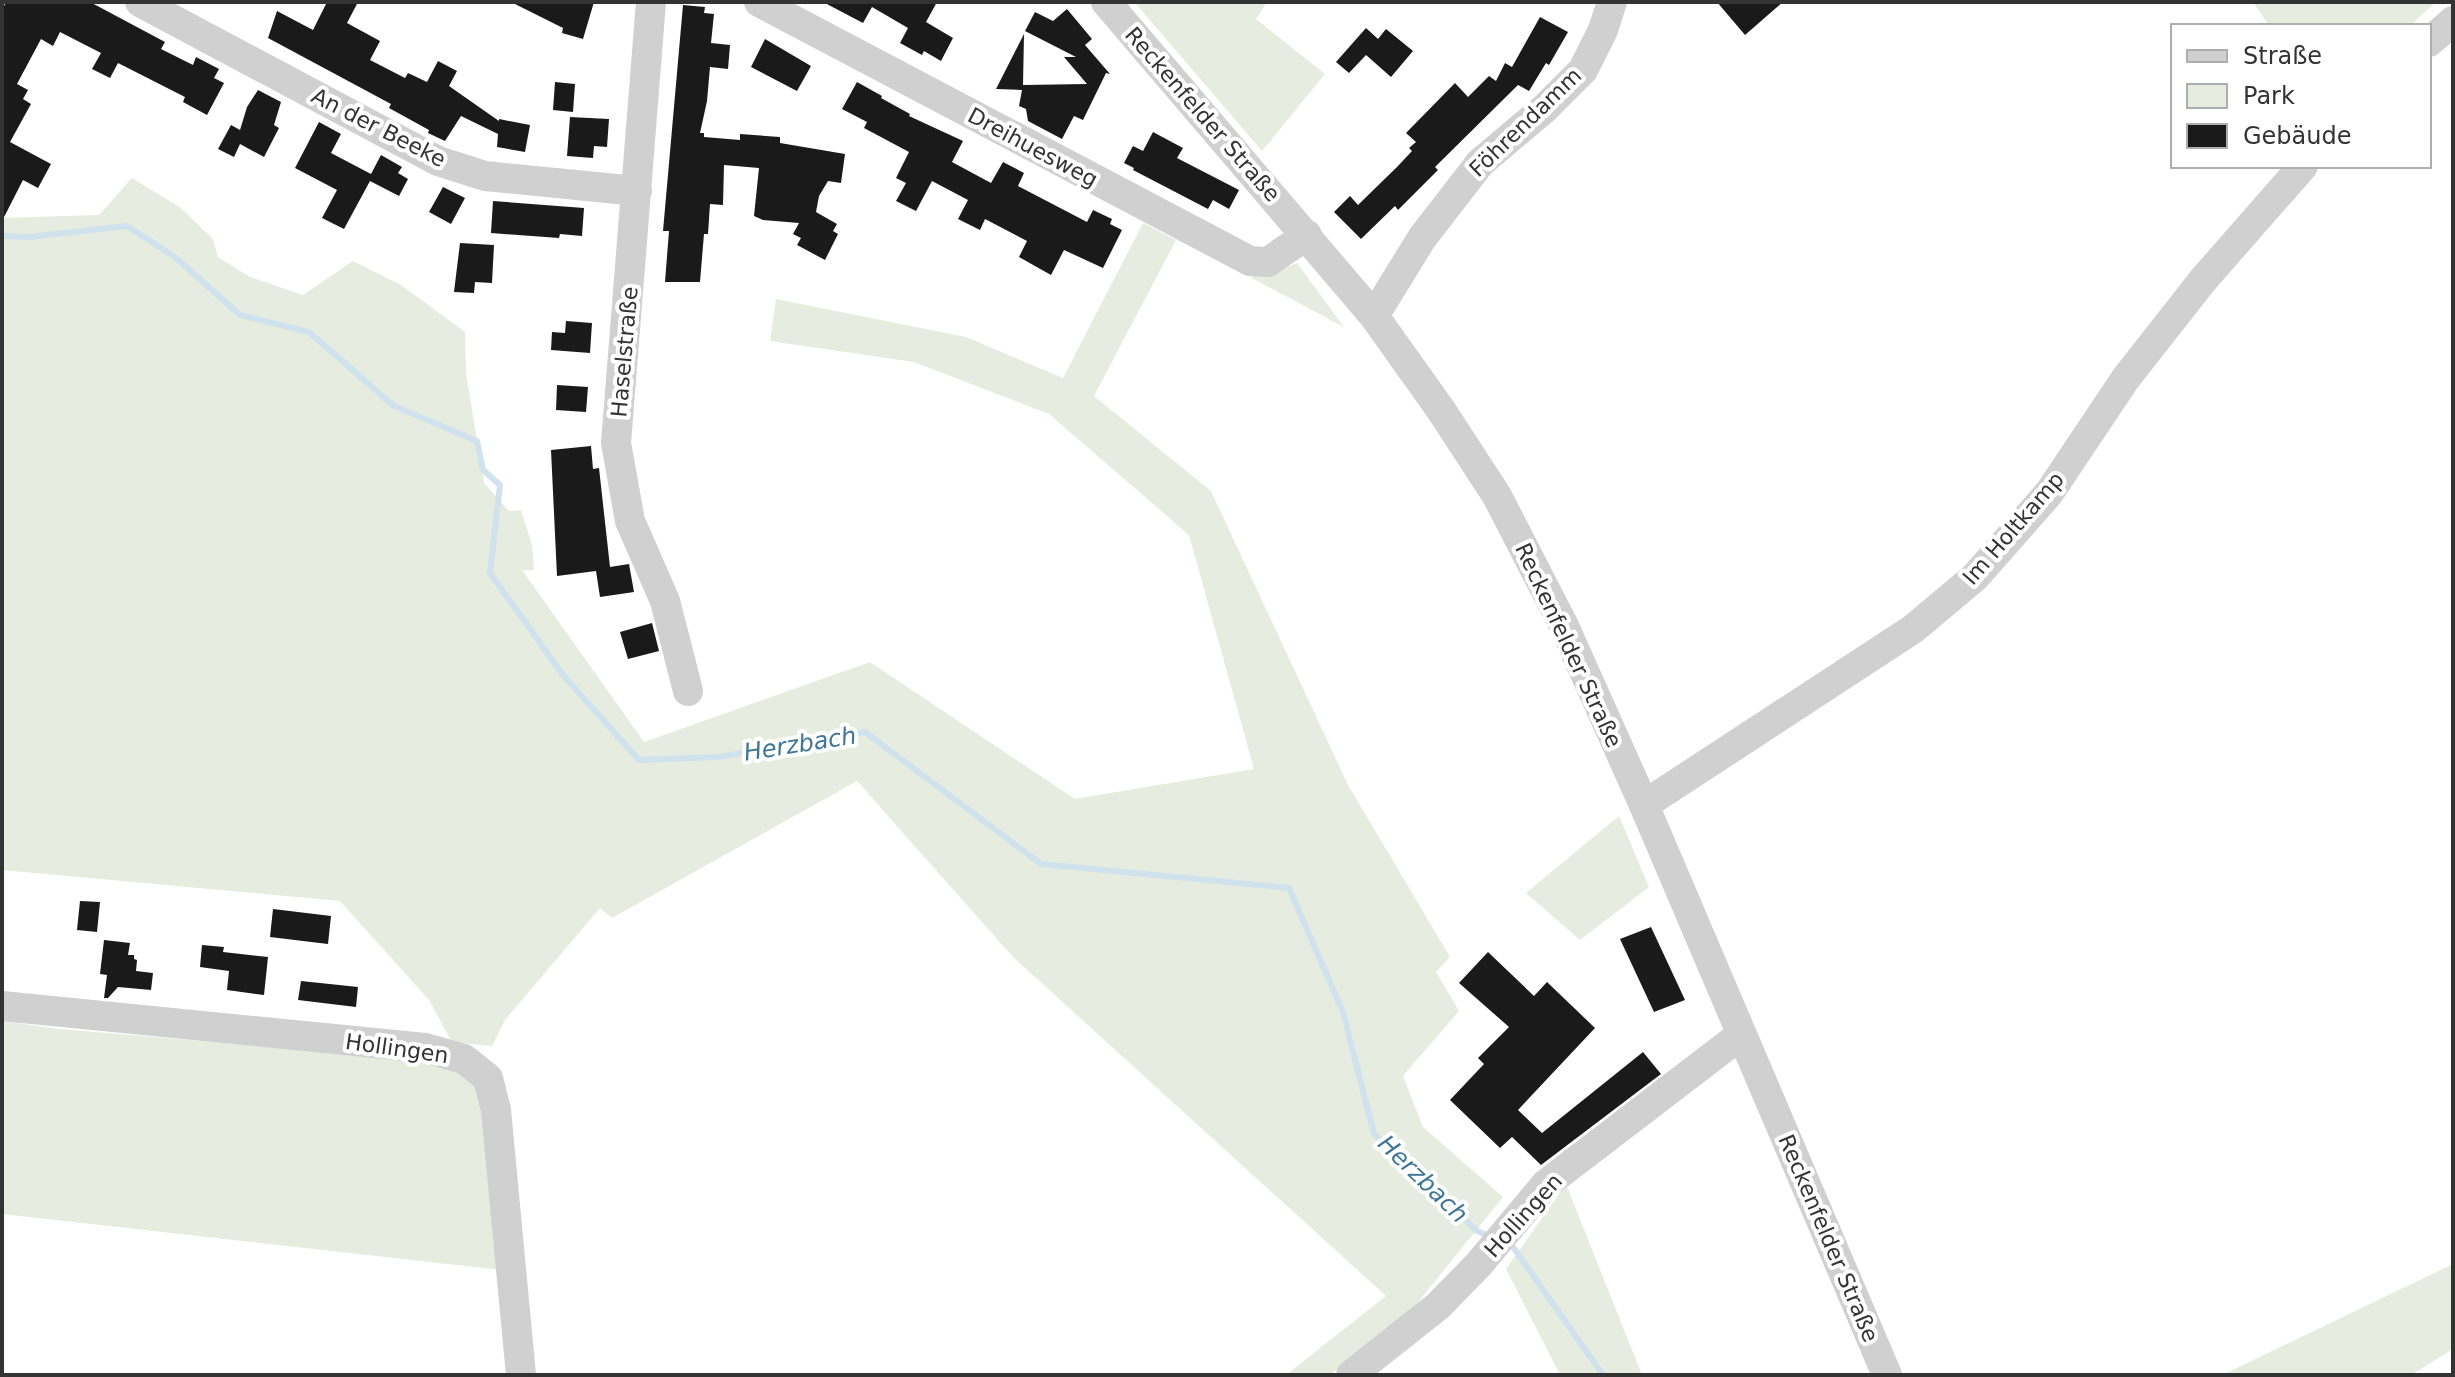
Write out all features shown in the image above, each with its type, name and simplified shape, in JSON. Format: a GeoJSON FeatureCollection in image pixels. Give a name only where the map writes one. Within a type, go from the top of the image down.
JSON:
{"type":"FeatureCollection","features":[{"type":"Feature","properties":{"kind":"street","name":"An der Beeke"},"geometry":{"type":"LineString","coordinates":[[140,2],[438,161],[485,176],[637,191]]}},
{"type":"Feature","properties":{"kind":"street","name":"Haselstraße"},"geometry":{"type":"LineString","coordinates":[[651,2],[616,443],[630,521],[665,601],[688,691]]}},
{"type":"Feature","properties":{"kind":"street","name":"Dreihuesweg"},"geometry":{"type":"LineString","coordinates":[[759,2],[1250,261],[1268,262],[1307,235]]}},
{"type":"Feature","properties":{"kind":"street","name":"Reckenfelder Straße"},"geometry":{"type":"LineString","coordinates":[[1106,2],[1374,316],[1497,496],[1563,624],[1644,805],[1887,1375]]}},
{"type":"Feature","properties":{"kind":"street","name":"Föhrendamm"},"geometry":{"type":"LineString","coordinates":[[1374,316],[1422,238],[1470,174],[1583,70],[1603,30],[1612,2]]}},
{"type":"Feature","properties":{"kind":"street"},"geometry":{"type":"LineString","coordinates":[[2431,40],[2453,21]]}},
{"type":"Feature","properties":{"kind":"street","name":"Im Holtkamp"},"geometry":{"type":"LineString","coordinates":[[1644,805],[1913,629],[1975,577],[2049,493],[2126,378],[2203,280],[2301,168]]}},
{"type":"Feature","properties":{"kind":"street","name":"Hollingen"},"geometry":{"type":"LineString","coordinates":[[2,1006],[425,1048],[464,1059],[488,1078],[496,1110],[521,1375]]}},
{"type":"Feature","properties":{"kind":"street","name":"Hollingen"},"geometry":{"type":"LineString","coordinates":[[1351,1375],[1438,1306],[1546,1184],[1742,1034]]}},
{"type":"Feature","properties":{"kind":"green space"},"geometry":{"type":"Polygon","coordinates":[[[1267,2],[1256,19],[1325,74],[1262,151],[1136,4],[1267,2]]]}},
{"type":"Feature","properties":{"kind":"green space"},"geometry":{"type":"Polygon","coordinates":[[[2253,2],[2436,2],[2412,24],[2268,24],[2253,2]]]}},
{"type":"Feature","properties":{"kind":"green space"},"geometry":{"type":"Polygon","coordinates":[[[132,178],[181,208],[213,239],[218,257],[250,277],[303,295],[353,261],[401,285],[465,332],[466,373],[484,483],[509,511],[521,510],[532,545],[534,570],[522,570],[644,742],[870,662],[1075,799],[1254,769],[1189,535],[1049,414],[914,362],[770,341],[776,299],[966,337],[1063,378],[1143,223],[1176,240],[1094,396],[1211,491],[1348,785],[1450,957],[1436,972],[1459,1011],[1403,1076],[1423,1127],[1503,1197],[1410,1312],[1330,1375],[1286,1375],[1386,1296],[1013,957],[857,781],[612,918],[600,908],[505,1020],[492,1046],[452,1042],[429,1000],[340,901],[2,870],[2,218],[99,215],[132,178]]]}},
{"type":"Feature","properties":{"kind":"green space"},"geometry":{"type":"Polygon","coordinates":[[[1297,263],[1344,327],[1250,277],[1275,273],[1297,263]]]}},
{"type":"Feature","properties":{"kind":"green space"},"geometry":{"type":"Polygon","coordinates":[[[1619,816],[1649,887],[1580,940],[1526,893],[1619,816]]]}},
{"type":"Feature","properties":{"kind":"green space"},"geometry":{"type":"Polygon","coordinates":[[[2,1021],[60,1029],[424,1060],[457,1069],[474,1081],[487,1114],[501,1270],[2,1214],[2,1021]]]}},
{"type":"Feature","properties":{"kind":"green space"},"geometry":{"type":"Polygon","coordinates":[[[1566,1184],[1642,1375],[1560,1375],[1506,1269],[1566,1184]]]}},
{"type":"Feature","properties":{"kind":"green space"},"geometry":{"type":"Polygon","coordinates":[[[2453,1264],[2453,1349],[2411,1375],[2222,1375],[2453,1264]]]}},
{"type":"Feature","properties":{"kind":"building"},"geometry":{"type":"Polygon","coordinates":[[[6,2],[90,2],[165,42],[161,49],[193,65],[196,57],[219,69],[214,78],[224,83],[207,115],[183,102],[185,97],[118,63],[110,78],[92,69],[101,53],[60,32],[53,46],[41,39],[17,84],[28,90],[23,99],[31,104],[10,142],[51,164],[38,188],[23,180],[2,221],[2,10],[6,2]]]}},
{"type":"Feature","properties":{"kind":"building"},"geometry":{"type":"Polygon","coordinates":[[[327,2],[358,2],[347,23],[380,41],[370,60],[405,78],[408,73],[427,82],[438,61],[457,71],[449,86],[499,121],[530,125],[525,152],[497,147],[498,134],[461,116],[445,141],[389,108],[391,104],[268,38],[277,11],[313,30],[327,2]]]}},
{"type":"Feature","properties":{"kind":"building"},"geometry":{"type":"Polygon","coordinates":[[[511,2],[594,2],[583,39],[562,33],[563,28],[511,2]]]}},
{"type":"Feature","properties":{"kind":"building"},"geometry":{"type":"Polygon","coordinates":[[[823,2],[937,2],[926,22],[953,38],[941,61],[900,43],[908,28],[872,7],[863,23],[823,2]]]}},
{"type":"Feature","properties":{"kind":"building"},"geometry":{"type":"Polygon","coordinates":[[[1717,2],[1783,2],[1745,35],[1717,2]]]}},
{"type":"Feature","properties":{"kind":"building"},"geometry":{"type":"Polygon","coordinates":[[[683,5],[705,7],[704,13],[714,14],[711,43],[730,45],[728,69],[710,67],[700,133],[704,133],[704,137],[740,140],[740,134],[780,137],[780,143],[845,154],[841,183],[828,181],[819,196],[816,212],[837,224],[833,231],[838,234],[825,260],[797,245],[801,238],[793,234],[799,223],[763,220],[754,216],[759,168],[724,165],[723,205],[710,204],[700,282],[665,282],[669,231],[663,231],[683,5]]]}},
{"type":"Feature","properties":{"kind":"building"},"geometry":{"type":"Polygon","coordinates":[[[1067,9],[1092,39],[1085,45],[1110,74],[1106,73],[1083,120],[1074,116],[1062,139],[1028,121],[1026,109],[1019,106],[1022,90],[996,89],[1024,34],[1023,85],[1087,84],[1064,57],[1076,57],[1025,31],[1035,12],[1053,21],[1067,9]]]}},
{"type":"Feature","properties":{"kind":"building"},"geometry":{"type":"Polygon","coordinates":[[[1540,17],[1568,32],[1529,91],[1518,85],[1435,167],[1438,170],[1398,210],[1395,206],[1361,239],[1334,212],[1350,196],[1358,205],[1397,167],[1416,142],[1406,133],[1455,83],[1468,97],[1489,76],[1496,81],[1505,63],[1512,67],[1540,17]]]}},
{"type":"Feature","properties":{"kind":"building"},"geometry":{"type":"Polygon","coordinates":[[[1366,28],[1378,39],[1386,29],[1413,51],[1391,77],[1366,55],[1349,73],[1336,62],[1366,28]]]}},
{"type":"Feature","properties":{"kind":"building"},"geometry":{"type":"Polygon","coordinates":[[[765,39],[811,66],[797,91],[751,67],[765,39]]]}},
{"type":"Feature","properties":{"kind":"building"},"geometry":{"type":"Polygon","coordinates":[[[555,82],[575,84],[573,112],[553,110],[555,82]]]}},
{"type":"Feature","properties":{"kind":"building"},"geometry":{"type":"Polygon","coordinates":[[[857,82],[909,116],[963,141],[952,162],[991,183],[1003,162],[1024,173],[1018,186],[1087,222],[1093,210],[1112,219],[1110,224],[1122,230],[1103,268],[1064,250],[1051,275],[1019,257],[1027,241],[985,219],[980,230],[958,219],[968,200],[932,181],[916,211],[896,201],[906,183],[896,178],[909,152],[864,128],[867,122],[842,109],[857,82]]]}},
{"type":"Feature","properties":{"kind":"building"},"geometry":{"type":"Polygon","coordinates":[[[258,90],[281,102],[274,125],[279,128],[264,157],[240,144],[234,157],[218,149],[231,125],[240,130],[247,107],[258,90]]]}},
{"type":"Feature","properties":{"kind":"building"},"geometry":{"type":"Polygon","coordinates":[[[570,117],[609,119],[607,147],[594,146],[593,158],[567,156],[570,117]]]}},
{"type":"Feature","properties":{"kind":"building"},"geometry":{"type":"Polygon","coordinates":[[[319,122],[341,134],[331,153],[371,174],[381,155],[402,167],[398,173],[408,179],[399,196],[370,181],[344,229],[322,218],[337,190],[295,168],[319,122]]]}},
{"type":"Feature","properties":{"kind":"building"},"geometry":{"type":"Polygon","coordinates":[[[1153,132],[1183,148],[1177,158],[1239,190],[1229,209],[1213,200],[1208,209],[1124,163],[1133,146],[1143,151],[1153,132]]]}},
{"type":"Feature","properties":{"kind":"building"},"geometry":{"type":"Polygon","coordinates":[[[443,187],[465,198],[451,224],[429,212],[443,187]]]}},
{"type":"Feature","properties":{"kind":"building"},"geometry":{"type":"Polygon","coordinates":[[[493,201],[584,208],[582,236],[560,234],[559,238],[491,233],[493,201]]]}},
{"type":"Feature","properties":{"kind":"building"},"geometry":{"type":"Polygon","coordinates":[[[460,243],[494,245],[492,283],[475,282],[474,293],[454,292],[460,243]]]}},
{"type":"Feature","properties":{"kind":"building"},"geometry":{"type":"Polygon","coordinates":[[[566,321],[592,323],[590,353],[551,350],[552,332],[565,333],[566,321]]]}},
{"type":"Feature","properties":{"kind":"building"},"geometry":{"type":"Polygon","coordinates":[[[557,385],[588,387],[586,412],[556,410],[557,385]]]}},
{"type":"Feature","properties":{"kind":"building"},"geometry":{"type":"Polygon","coordinates":[[[591,446],[593,469],[599,468],[610,567],[629,564],[634,592],[600,597],[596,571],[557,576],[551,450],[591,446]]]}},
{"type":"Feature","properties":{"kind":"building"},"geometry":{"type":"Polygon","coordinates":[[[652,623],[659,651],[628,659],[620,632],[652,623]]]}},
{"type":"Feature","properties":{"kind":"building"},"geometry":{"type":"Polygon","coordinates":[[[80,901],[100,902],[97,932],[77,930],[80,901]]]}},
{"type":"Feature","properties":{"kind":"building"},"geometry":{"type":"Polygon","coordinates":[[[273,909],[331,916],[328,944],[270,937],[273,909]]]}},
{"type":"Feature","properties":{"kind":"building"},"geometry":{"type":"Polygon","coordinates":[[[1651,927],[1685,1000],[1654,1012],[1620,939],[1651,927]]]}},
{"type":"Feature","properties":{"kind":"building"},"geometry":{"type":"Polygon","coordinates":[[[104,940],[130,943],[128,955],[134,955],[137,960],[136,971],[153,973],[151,990],[118,987],[108,998],[104,998],[107,975],[100,974],[104,940]]]}},
{"type":"Feature","properties":{"kind":"building"},"geometry":{"type":"Polygon","coordinates":[[[202,945],[224,947],[223,952],[268,957],[264,995],[227,990],[229,971],[200,967],[202,945]]]}},
{"type":"Feature","properties":{"kind":"building"},"geometry":{"type":"Polygon","coordinates":[[[1488,952],[1534,996],[1547,982],[1595,1028],[1518,1110],[1542,1133],[1643,1052],[1661,1074],[1541,1165],[1512,1137],[1500,1148],[1450,1100],[1484,1064],[1478,1058],[1509,1027],[1459,983],[1488,952]]]}},
{"type":"Feature","properties":{"kind":"building"},"geometry":{"type":"Polygon","coordinates":[[[301,981],[358,987],[356,1007],[298,1000],[301,981]]]}},
{"type":"Feature","properties":{"kind":"waterway","name":"Herzbach"},"geometry":{"type":"LineString","coordinates":[[2,236],[29,237],[127,226],[175,257],[240,315],[309,332],[394,406],[477,441],[483,470],[500,485],[490,573],[563,675],[639,760],[718,757],[865,732],[1041,864],[1289,888],[1343,1012],[1374,1134],[1477,1231],[1491,1237]]}},
{"type":"Feature","properties":{"kind":"waterway","name":"Herzbach"},"geometry":{"type":"LineString","coordinates":[[1505,1244],[1513,1247],[1603,1375]]}}]}
